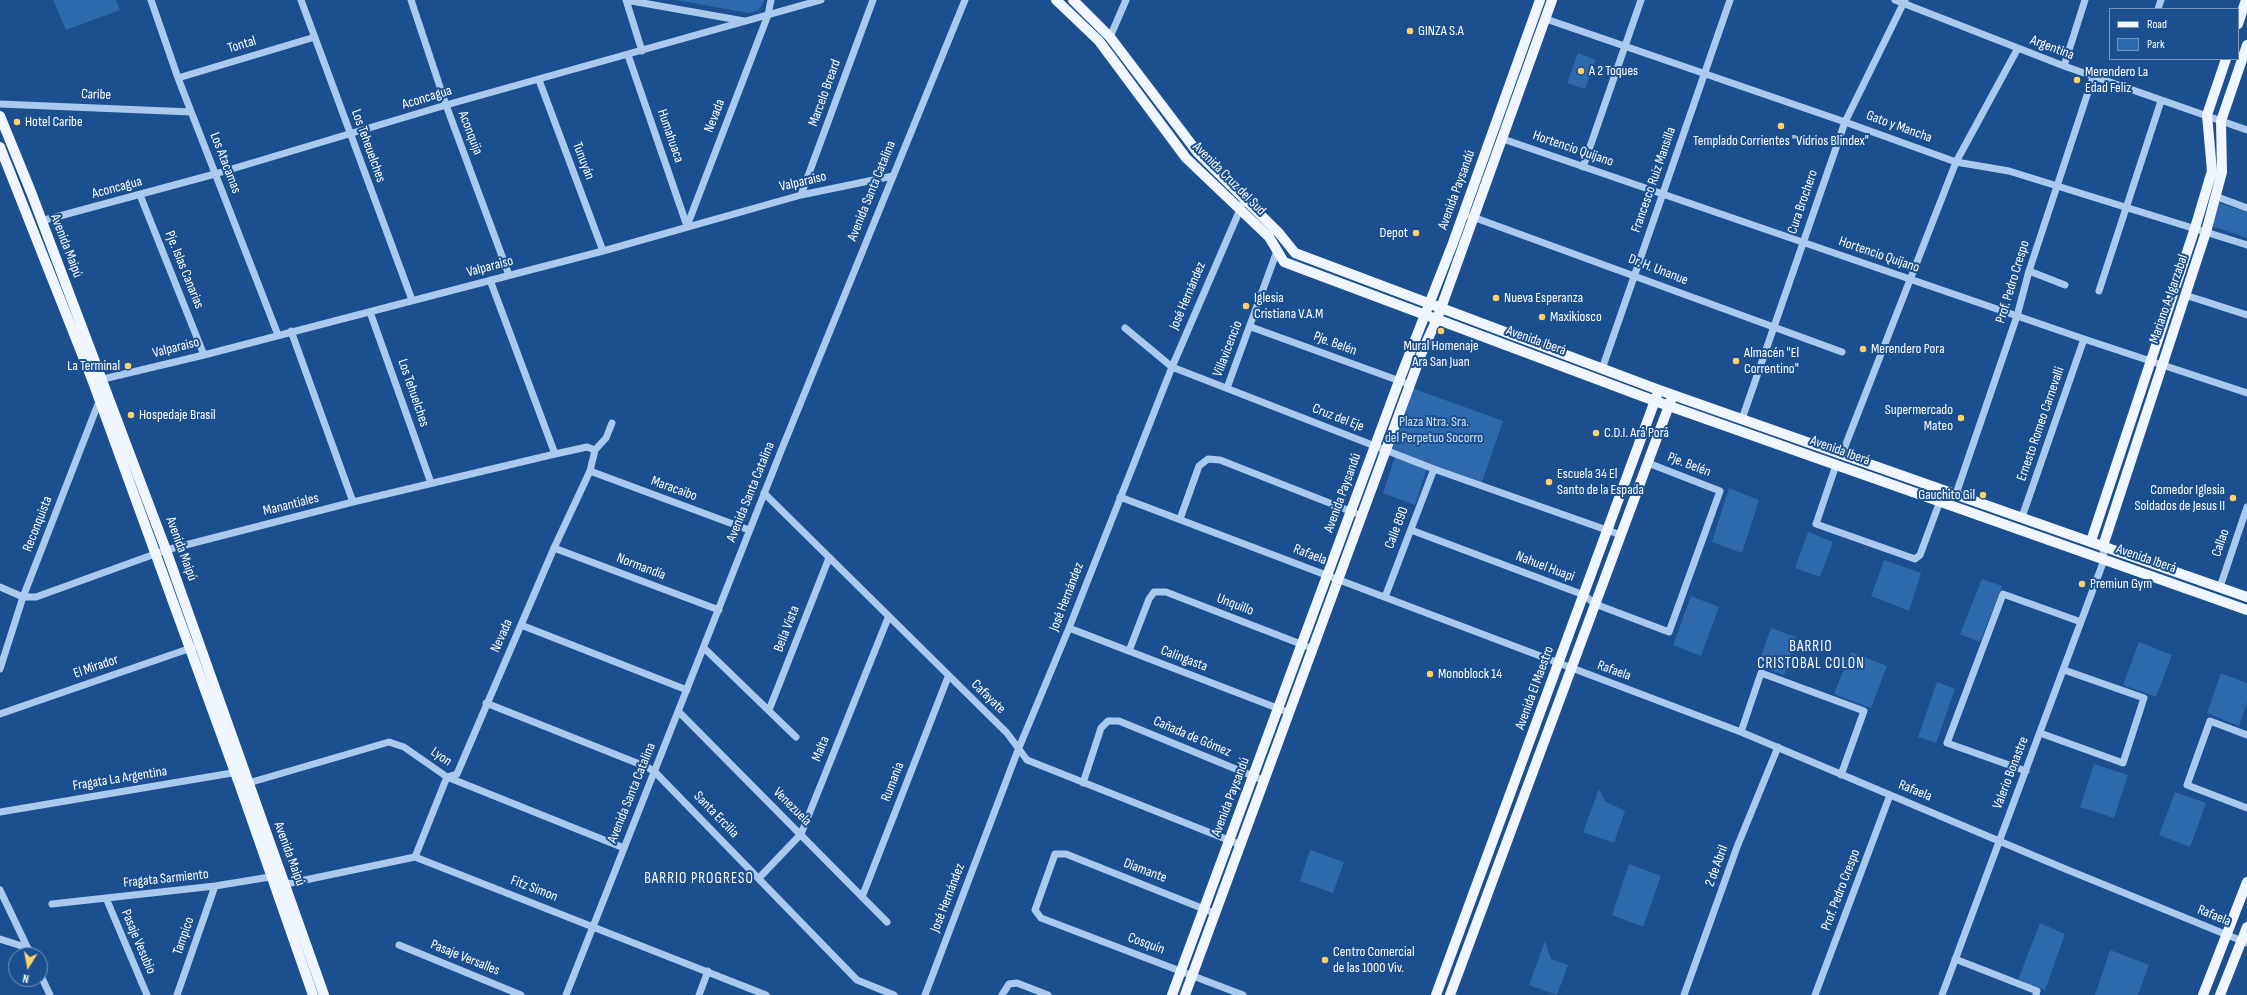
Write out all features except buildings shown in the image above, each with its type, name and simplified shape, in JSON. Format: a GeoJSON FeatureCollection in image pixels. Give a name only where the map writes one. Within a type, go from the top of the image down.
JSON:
{"type":"FeatureCollection","features":[{"type":"Feature","properties":{"kind":"main road","name":"Avenida Cruz del Sud"},"geometry":{"type":"LineString","coordinates":[[1056,0],[1099,41],[1186,158],[1269,237],[1284,262],[1426,315]]}},
{"type":"Feature","properties":{"kind":"main road","name":"Avenida Cruz del Sud"},"geometry":{"type":"LineString","coordinates":[[1073,0],[1110,37],[1198,153],[1279,233],[1295,253],[1430,304]]}},
{"type":"Feature","properties":{"kind":"main road","name":"Avenida Paysandú"},"geometry":{"type":"LineString","coordinates":[[1172,995],[1399,381],[1426,315],[1464,213],[1540,0]]}},
{"type":"Feature","properties":{"kind":"main road","name":"Avenida Paysandú"},"geometry":{"type":"LineString","coordinates":[[1185,995],[1214,913],[1314,649],[1410,385],[1437,319],[1552,0]]}},
{"type":"Feature","properties":{"kind":"main road"},"geometry":{"type":"LineString","coordinates":[[2239,21],[2246,0]]}},
{"type":"Feature","properties":{"kind":"main road","name":"Mariano A. Igarzabal"},"geometry":{"type":"LineString","coordinates":[[2103,546],[2206,232],[2222,172],[2221,120],[2246,51]]}},
{"type":"Feature","properties":{"kind":"main road","name":"Mariano A. Igarzabal"},"geometry":{"type":"LineString","coordinates":[[2091,541],[2195,228],[2212,171],[2207,115],[2226,60]]}},
{"type":"Feature","properties":{"kind":"main road","name":"Avenida Maipú"},"geometry":{"type":"LineString","coordinates":[[0,116],[41,221],[97,381]]}},
{"type":"Feature","properties":{"kind":"main road","name":"Avenida Maipú"},"geometry":{"type":"LineString","coordinates":[[0,147],[166,550],[200,644],[244,784],[324,995]]}},
{"type":"Feature","properties":{"kind":"main road","name":"Avenida Iberá"},"geometry":{"type":"LineString","coordinates":[[1430,304],[1659,390],[2247,597]]}},
{"type":"Feature","properties":{"kind":"main road","name":"Avenida Iberá"},"geometry":{"type":"LineString","coordinates":[[1426,315],[1655,401],[2247,610]]}},
{"type":"Feature","properties":{"kind":"main road","name":"Avenida El Maestro"},"geometry":{"type":"LineString","coordinates":[[1436,995],[1659,390]]}},
{"type":"Feature","properties":{"kind":"main road","name":"Avenida El Maestro"},"geometry":{"type":"LineString","coordinates":[[1450,995],[1673,395]]}},
{"type":"Feature","properties":{"kind":"main road","name":"Avenida Maipú"},"geometry":{"type":"LineString","coordinates":[[104,398],[156,554],[190,648],[240,772]]}},
{"type":"Feature","properties":{"kind":"main road","name":"Avenida Maipú"},"geometry":{"type":"LineString","coordinates":[[280,879],[313,995]]}},
{"type":"Feature","properties":{"kind":"main road"},"geometry":{"type":"LineString","coordinates":[[2203,995],[2247,882]]}},
{"type":"Feature","properties":{"kind":"main road"},"geometry":{"type":"LineString","coordinates":[[2220,995],[2244,942],[2247,927]]}},
{"type":"Feature","properties":{"kind":"street","name":"Los Atacamas"},"geometry":{"type":"LineString","coordinates":[[151,0],[178,78],[278,335]]}},
{"type":"Feature","properties":{"kind":"street","name":"Los Teheuelches"},"geometry":{"type":"LineString","coordinates":[[301,0],[412,300]]}},
{"type":"Feature","properties":{"kind":"street","name":"Aconquija"},"geometry":{"type":"LineString","coordinates":[[411,0],[446,105],[510,275]]}},
{"type":"Feature","properties":{"kind":"street"},"geometry":{"type":"LineString","coordinates":[[642,51],[626,0],[746,22]]}},
{"type":"Feature","properties":{"kind":"street","name":"Nevada"},"geometry":{"type":"LineString","coordinates":[[687,226],[768,15],[771,0]]}},
{"type":"Feature","properties":{"kind":"street","name":"Aconcagua"},"geometry":{"type":"LineString","coordinates":[[41,221],[215,174],[350,135],[446,105],[821,0]]}},
{"type":"Feature","properties":{"kind":"street","name":"Marcelo Breard"},"geometry":{"type":"LineString","coordinates":[[801,195],[872,0]]}},
{"type":"Feature","properties":{"kind":"street","name":"Avenida Santa Catalina"},"geometry":{"type":"LineString","coordinates":[[566,995],[679,712],[749,530],[965,0]]}},
{"type":"Feature","properties":{"kind":"street"},"geometry":{"type":"LineString","coordinates":[[1110,37],[1126,0]]}},
{"type":"Feature","properties":{"kind":"street"},"geometry":{"type":"LineString","coordinates":[[1583,167],[1624,45],[1641,0]]}},
{"type":"Feature","properties":{"kind":"street","name":"Francesco Ruiz Mansilla"},"geometry":{"type":"LineString","coordinates":[[1602,369],[1730,0]]}},
{"type":"Feature","properties":{"kind":"street","name":"Argentina"},"geometry":{"type":"LineString","coordinates":[[1895,0],[1904,1],[2093,77],[2247,130]]}},
{"type":"Feature","properties":{"kind":"street"},"geometry":{"type":"LineString","coordinates":[[2064,66],[2085,0]]}},
{"type":"Feature","properties":{"kind":"street","name":"Cura Brochero"},"geometry":{"type":"LineString","coordinates":[[1742,419],[1845,122],[1904,1]]}},
{"type":"Feature","properties":{"kind":"street","name":"Gato y Mancha"},"geometry":{"type":"LineString","coordinates":[[1546,19],[1845,122],[1956,162],[2009,171],[2247,245]]}},
{"type":"Feature","properties":{"kind":"street","name":"Tontal"},"geometry":{"type":"LineString","coordinates":[[178,78],[315,37]]}},
{"type":"Feature","properties":{"kind":"street"},"geometry":{"type":"LineString","coordinates":[[1842,454],[1909,279],[1956,162],[2018,48]]}},
{"type":"Feature","properties":{"kind":"street","name":"Humahuaca"},"geometry":{"type":"LineString","coordinates":[[628,55],[687,226]]}},
{"type":"Feature","properties":{"kind":"street","name":"Prof. Pedro Crespo"},"geometry":{"type":"LineString","coordinates":[[1956,494],[2017,316],[2029,271],[2093,77]]}},
{"type":"Feature","properties":{"kind":"street","name":"Tunuyán"},"geometry":{"type":"LineString","coordinates":[[539,80],[603,251]]}},
{"type":"Feature","properties":{"kind":"street"},"geometry":{"type":"LineString","coordinates":[[2099,291],[2125,208],[2162,101]]}},
{"type":"Feature","properties":{"kind":"street","name":"Caribe"},"geometry":{"type":"LineString","coordinates":[[0,104],[191,112]]}},
{"type":"Feature","properties":{"kind":"street","name":"Hortencio Quijano"},"geometry":{"type":"LineString","coordinates":[[1503,139],[2084,340],[2247,393]]}},
{"type":"Feature","properties":{"kind":"street","name":"Valparaiso"},"geometry":{"type":"LineString","coordinates":[[97,381],[204,355],[603,251],[801,195],[892,176]]}},
{"type":"Feature","properties":{"kind":"street","name":"Pje. Islas Canarias"},"geometry":{"type":"LineString","coordinates":[[140,195],[204,355]]}},
{"type":"Feature","properties":{"kind":"street"},"geometry":{"type":"LineString","coordinates":[[2215,196],[2247,208]]}},
{"type":"Feature","properties":{"kind":"street","name":"José Hernández"},"geometry":{"type":"LineString","coordinates":[[925,995],[1018,750],[1069,628],[1172,367],[1245,198]]}},
{"type":"Feature","properties":{"kind":"street","name":"Dr. H. Unanue"},"geometry":{"type":"LineString","coordinates":[[1464,213],[1842,352]]}},
{"type":"Feature","properties":{"kind":"street","name":"Villavicencio"},"geometry":{"type":"LineString","coordinates":[[1227,388],[1251,327],[1277,251]]}},
{"type":"Feature","properties":{"kind":"street"},"geometry":{"type":"LineString","coordinates":[[2029,271],[2065,285]]}},
{"type":"Feature","properties":{"kind":"street"},"geometry":{"type":"LineString","coordinates":[[490,280],[555,454]]}},
{"type":"Feature","properties":{"kind":"street"},"geometry":{"type":"LineString","coordinates":[[2185,295],[2247,315]]}},
{"type":"Feature","properties":{"kind":"street","name":"Los Tehuelches"},"geometry":{"type":"LineString","coordinates":[[370,312],[431,483]]}},
{"type":"Feature","properties":{"kind":"street","name":"Pje. Belén"},"geometry":{"type":"LineString","coordinates":[[1251,327],[1410,385]]}},
{"type":"Feature","properties":{"kind":"street","name":"Cruz del Eje"},"geometry":{"type":"LineString","coordinates":[[1125,328],[1172,367],[1434,469],[1621,535]]}},
{"type":"Feature","properties":{"kind":"street"},"geometry":{"type":"LineString","coordinates":[[291,332],[353,502]]}},
{"type":"Feature","properties":{"kind":"street","name":"Ernesto Romeo Carnevalli"},"geometry":{"type":"LineString","coordinates":[[2022,518],[2084,340]]}},
{"type":"Feature","properties":{"kind":"street","name":"Reconquista"},"geometry":{"type":"LineString","coordinates":[[0,669],[24,597],[104,398]]}},
{"type":"Feature","properties":{"kind":"street","name":"Nevada"},"geometry":{"type":"LineString","coordinates":[[415,857],[447,776],[457,774],[486,703],[554,548],[590,472],[595,450],[606,438],[612,423]]}},
{"type":"Feature","properties":{"kind":"street","name":"Manantiales"},"geometry":{"type":"LineString","coordinates":[[24,597],[36,597],[166,550],[353,502],[555,454],[587,447],[595,450]]}},
{"type":"Feature","properties":{"kind":"street"},"geometry":{"type":"LineString","coordinates":[[1180,519],[1199,466],[1208,459],[1220,460],[1363,516]]}},
{"type":"Feature","properties":{"kind":"street","name":"Pje. Belén"},"geometry":{"type":"LineString","coordinates":[[1648,463],[1720,491],[1669,632]]}},
{"type":"Feature","properties":{"kind":"street"},"geometry":{"type":"LineString","coordinates":[[1836,465],[1816,524],[1915,559],[1920,555],[1940,501]]}},
{"type":"Feature","properties":{"kind":"street","name":"Calle 890"},"geometry":{"type":"LineString","coordinates":[[1385,597],[1434,469]]}},
{"type":"Feature","properties":{"kind":"street","name":"Maracaibo"},"geometry":{"type":"LineString","coordinates":[[590,472],[749,530]]}},
{"type":"Feature","properties":{"kind":"street","name":"Cafayate"},"geometry":{"type":"LineString","coordinates":[[764,493],[888,618],[1007,733],[1018,750],[1027,760],[1241,845]]}},
{"type":"Feature","properties":{"kind":"street","name":"Rafaela"},"geometry":{"type":"LineString","coordinates":[[1120,497],[1339,579],[1571,669],[1741,732],[2063,868],[2244,942]]}},
{"type":"Feature","properties":{"kind":"street","name":"Callao"},"geometry":{"type":"LineString","coordinates":[[2220,587],[2247,507]]}},
{"type":"Feature","properties":{"kind":"street","name":"Nahuel Huapi"},"geometry":{"type":"LineString","coordinates":[[1411,530],[1584,595],[1596,604],[1669,632]]}},
{"type":"Feature","properties":{"kind":"street"},"geometry":{"type":"LineString","coordinates":[[2086,553],[2091,541]]}},
{"type":"Feature","properties":{"kind":"street","name":"Mariano A. Igarzabal"},"geometry":{"type":"LineString","coordinates":[[2103,546],[2104,560]]}},
{"type":"Feature","properties":{"kind":"street","name":"Normandía"},"geometry":{"type":"LineString","coordinates":[[554,548],[719,610]]}},
{"type":"Feature","properties":{"kind":"street","name":"Bella Vista"},"geometry":{"type":"LineString","coordinates":[[769,710],[829,558]]}},
{"type":"Feature","properties":{"kind":"street","name":"Valerio Bonastre"},"geometry":{"type":"LineString","coordinates":[[1942,995],[2104,560]]}},
{"type":"Feature","properties":{"kind":"street"},"geometry":{"type":"LineString","coordinates":[[0,587],[24,597]]}},
{"type":"Feature","properties":{"kind":"street","name":"Unquillo"},"geometry":{"type":"LineString","coordinates":[[1129,651],[1149,599],[1154,592],[1166,592],[1314,649]]}},
{"type":"Feature","properties":{"kind":"street"},"geometry":{"type":"LineString","coordinates":[[2026,771],[1947,743],[2003,594],[2081,622]]}},
{"type":"Feature","properties":{"kind":"street","name":"Malta"},"geometry":{"type":"LineString","coordinates":[[759,878],[800,834],[888,618]]}},
{"type":"Feature","properties":{"kind":"street"},"geometry":{"type":"LineString","coordinates":[[521,626],[687,690]]}},
{"type":"Feature","properties":{"kind":"street","name":"Calingasta"},"geometry":{"type":"LineString","coordinates":[[1069,628],[1290,713]]}},
{"type":"Feature","properties":{"kind":"street","name":"El Mirador"},"geometry":{"type":"LineString","coordinates":[[0,714],[200,644]]}},
{"type":"Feature","properties":{"kind":"street"},"geometry":{"type":"LineString","coordinates":[[704,648],[796,737]]}},
{"type":"Feature","properties":{"kind":"street"},"geometry":{"type":"LineString","coordinates":[[2040,733],[2123,763],[2144,698],[2064,670]]}},
{"type":"Feature","properties":{"kind":"street"},"geometry":{"type":"LineString","coordinates":[[1741,732],[1761,673],[1864,711],[1841,775]]}},
{"type":"Feature","properties":{"kind":"street","name":"Rumania"},"geometry":{"type":"LineString","coordinates":[[862,897],[948,677]]}},
{"type":"Feature","properties":{"kind":"street","name":"Santa Ercilia"},"geometry":{"type":"LineString","coordinates":[[486,703],[647,767],[655,772],[858,980],[894,995]]}},
{"type":"Feature","properties":{"kind":"street","name":"Venezuela"},"geometry":{"type":"LineString","coordinates":[[679,712],[887,922]]}},
{"type":"Feature","properties":{"kind":"street","name":"Cañada de Gómez"},"geometry":{"type":"LineString","coordinates":[[1082,783],[1101,728],[1108,721],[1119,721],[1265,781]]}},
{"type":"Feature","properties":{"kind":"street"},"geometry":{"type":"LineString","coordinates":[[2247,735],[2210,721],[2188,785],[2247,808]]}},
{"type":"Feature","properties":{"kind":"street","name":"Lyon"},"geometry":{"type":"LineString","coordinates":[[244,784],[389,742],[404,747],[447,776],[624,848]]}},
{"type":"Feature","properties":{"kind":"street","name":"2 de Abril"},"geometry":{"type":"LineString","coordinates":[[1684,995],[1738,847],[1778,747]]}},
{"type":"Feature","properties":{"kind":"street","name":"Fragata La Argentina"},"geometry":{"type":"LineString","coordinates":[[0,812],[240,772]]}},
{"type":"Feature","properties":{"kind":"street","name":"Prof. Pedro Crespo"},"geometry":{"type":"LineString","coordinates":[[1815,995],[1890,795]]}},
{"type":"Feature","properties":{"kind":"street","name":"Diamante"},"geometry":{"type":"LineString","coordinates":[[1041,918],[1035,910],[1055,854],[1066,854],[1214,913]]}},
{"type":"Feature","properties":{"kind":"street"},"geometry":{"type":"LineString","coordinates":[[280,879],[415,857]]}},
{"type":"Feature","properties":{"kind":"street","name":"Fitz Simon"},"geometry":{"type":"LineString","coordinates":[[415,857],[593,925],[766,995]]}},
{"type":"Feature","properties":{"kind":"street","name":"Fragata Sarmiento"},"geometry":{"type":"LineString","coordinates":[[52,904],[280,879]]}},
{"type":"Feature","properties":{"kind":"street","name":"Tampico"},"geometry":{"type":"LineString","coordinates":[[177,995],[215,886]]}},
{"type":"Feature","properties":{"kind":"street"},"geometry":{"type":"LineString","coordinates":[[1,896],[27,947]]}},
{"type":"Feature","properties":{"kind":"street","name":"Pasaje Vesubio"},"geometry":{"type":"LineString","coordinates":[[106,898],[147,995]]}},
{"type":"Feature","properties":{"kind":"street","name":"Cosquín"},"geometry":{"type":"LineString","coordinates":[[1041,918],[1243,995]]}},
{"type":"Feature","properties":{"kind":"street"},"geometry":{"type":"LineString","coordinates":[[0,939],[18,947]]}},
{"type":"Feature","properties":{"kind":"street","name":"Pasaje Versalles"},"geometry":{"type":"LineString","coordinates":[[399,945],[520,995]]}},
{"type":"Feature","properties":{"kind":"street"},"geometry":{"type":"LineString","coordinates":[[1955,959],[2037,991],[2036,995]]}},
{"type":"Feature","properties":{"kind":"street"},"geometry":{"type":"LineString","coordinates":[[699,995],[708,971]]}},
{"type":"Feature","properties":{"kind":"street"},"geometry":{"type":"LineString","coordinates":[[1002,995],[1009,984],[1018,983],[1048,995]]}},
{"type":"Feature","properties":{"kind":"green space"},"geometry":{"type":"Polygon","coordinates":[[[53,0],[116,0],[120,10],[66,30],[53,0]]]}},
{"type":"Feature","properties":{"kind":"green space"},"geometry":{"type":"Polygon","coordinates":[[[675,0],[764,0],[759,9],[748,13],[675,0]]]}},
{"type":"Feature","properties":{"kind":"green space","name":"A 2 Toques"},"geometry":{"type":"Polygon","coordinates":[[[1578,53],[1596,60],[1585,89],[1567,83],[1578,53]]]}},
{"type":"Feature","properties":{"kind":"green space"},"geometry":{"type":"Polygon","coordinates":[[[2219,203],[2247,212],[2247,238],[2212,226],[2219,203]]]}},
{"type":"Feature","properties":{"kind":"green space","name":"Plaza Ntra. Sra. del Perpetuo Socorro"},"geometry":{"type":"Polygon","coordinates":[[[1412,388],[1503,421],[1482,482],[1391,450],[1412,388]]]}},
{"type":"Feature","properties":{"kind":"green space"},"geometry":{"type":"Polygon","coordinates":[[[1395,457],[1427,468],[1415,505],[1383,493],[1395,457]]]}},
{"type":"Feature","properties":{"kind":"green space"},"geometry":{"type":"Polygon","coordinates":[[[1729,488],[1759,500],[1742,553],[1712,542],[1729,488]]]}},
{"type":"Feature","properties":{"kind":"green space"},"geometry":{"type":"Polygon","coordinates":[[[1808,532],[1833,542],[1820,577],[1795,568],[1808,532]]]}},
{"type":"Feature","properties":{"kind":"green space"},"geometry":{"type":"Polygon","coordinates":[[[1884,560],[1921,573],[1909,611],[1871,596],[1884,560]]]}},
{"type":"Feature","properties":{"kind":"green space"},"geometry":{"type":"Polygon","coordinates":[[[1982,579],[2002,586],[1980,642],[1960,634],[1982,579]]]}},
{"type":"Feature","properties":{"kind":"green space"},"geometry":{"type":"Polygon","coordinates":[[[1691,596],[1719,607],[1701,656],[1673,645],[1691,596]]]}},
{"type":"Feature","properties":{"kind":"green space"},"geometry":{"type":"Polygon","coordinates":[[[1771,628],[1796,637],[1784,675],[1758,665],[1771,628]]]}},
{"type":"Feature","properties":{"kind":"green space"},"geometry":{"type":"Polygon","coordinates":[[[2139,642],[2172,655],[2156,697],[2123,685],[2139,642]]]}},
{"type":"Feature","properties":{"kind":"green space"},"geometry":{"type":"Polygon","coordinates":[[[1851,652],[1887,666],[1871,708],[1834,694],[1851,652]]]}},
{"type":"Feature","properties":{"kind":"green space"},"geometry":{"type":"Polygon","coordinates":[[[2221,673],[2247,683],[2247,702],[2239,726],[2207,713],[2221,673]]]}},
{"type":"Feature","properties":{"kind":"green space"},"geometry":{"type":"Polygon","coordinates":[[[1937,682],[1955,689],[1936,743],[1918,737],[1937,682]]]}},
{"type":"Feature","properties":{"kind":"green space"},"geometry":{"type":"Polygon","coordinates":[[[2094,764],[2128,775],[2114,818],[2080,807],[2094,764]]]}},
{"type":"Feature","properties":{"kind":"green space"},"geometry":{"type":"Polygon","coordinates":[[[1599,789],[1605,801],[1625,811],[1614,843],[1583,832],[1599,789]]]}},
{"type":"Feature","properties":{"kind":"green space"},"geometry":{"type":"Polygon","coordinates":[[[2175,792],[2206,803],[2190,847],[2159,835],[2175,792]]]}},
{"type":"Feature","properties":{"kind":"green space"},"geometry":{"type":"Polygon","coordinates":[[[1310,850],[1344,862],[1333,893],[1300,881],[1310,850]]]}},
{"type":"Feature","properties":{"kind":"green space"},"geometry":{"type":"Polygon","coordinates":[[[1629,864],[1661,876],[1643,927],[1612,915],[1629,864]]]}},
{"type":"Feature","properties":{"kind":"green space"},"geometry":{"type":"Polygon","coordinates":[[[2040,923],[2065,934],[2045,990],[2018,980],[2040,923]]]}},
{"type":"Feature","properties":{"kind":"green space"},"geometry":{"type":"Polygon","coordinates":[[[1545,941],[1551,959],[1568,965],[1557,995],[1529,985],[1545,941]]]}},
{"type":"Feature","properties":{"kind":"green space"},"geometry":{"type":"Polygon","coordinates":[[[2110,950],[2149,965],[2138,995],[2095,995],[2110,950]]]}},
{"type":"Feature","properties":{"kind":"place","name":"GINZA S.A"},"geometry":{"type":"Point","coordinates":[1410,31]}},
{"type":"Feature","properties":{"kind":"place","name":"A 2 Toques"},"geometry":{"type":"Point","coordinates":[1581,71]}},
{"type":"Feature","properties":{"kind":"place","name":"Merendero La Edad Feliz"},"geometry":{"type":"Point","coordinates":[2077,80]}},
{"type":"Feature","properties":{"kind":"place","name":"Hotel Caribe"},"geometry":{"type":"Point","coordinates":[17,122]}},
{"type":"Feature","properties":{"kind":"place","name":"Templado Corrientes \"Vidrios Blindex\""},"geometry":{"type":"Point","coordinates":[1781,126]}},
{"type":"Feature","properties":{"kind":"place","name":"Depot"},"geometry":{"type":"Point","coordinates":[1416,233]}},
{"type":"Feature","properties":{"kind":"place","name":"Nueva Esperanza"},"geometry":{"type":"Point","coordinates":[1496,298]}},
{"type":"Feature","properties":{"kind":"place","name":"Iglesia Cristiana V.A.M"},"geometry":{"type":"Point","coordinates":[1246,306]}},
{"type":"Feature","properties":{"kind":"place","name":"Maxikiosco"},"geometry":{"type":"Point","coordinates":[1542,317]}},
{"type":"Feature","properties":{"kind":"place","name":"Mural Homenaje Ara San Juan"},"geometry":{"type":"Point","coordinates":[1441,331]}},
{"type":"Feature","properties":{"kind":"place","name":"Merendero Pora"},"geometry":{"type":"Point","coordinates":[1863,349]}},
{"type":"Feature","properties":{"kind":"place","name":"Almacén \"El Correntino\""},"geometry":{"type":"Point","coordinates":[1736,361]}},
{"type":"Feature","properties":{"kind":"place","name":"La Terminal"},"geometry":{"type":"Point","coordinates":[128,366]}},
{"type":"Feature","properties":{"kind":"place","name":"Hospedaje Brasil"},"geometry":{"type":"Point","coordinates":[131,415]}},
{"type":"Feature","properties":{"kind":"place","name":"Supermercado Mateo"},"geometry":{"type":"Point","coordinates":[1961,418]}},
{"type":"Feature","properties":{"kind":"place","name":"C.D.I. Ará Porá"},"geometry":{"type":"Point","coordinates":[1596,433]}},
{"type":"Feature","properties":{"kind":"place","name":"Escuela 34 El Santo de la Espada"},"geometry":{"type":"Point","coordinates":[1549,482]}},
{"type":"Feature","properties":{"kind":"place","name":"Gauchito Gil"},"geometry":{"type":"Point","coordinates":[1983,495]}},
{"type":"Feature","properties":{"kind":"place","name":"Comedor Iglesia Soldados de Jesus II"},"geometry":{"type":"Point","coordinates":[2233,498]}},
{"type":"Feature","properties":{"kind":"place","name":"Premiun Gym"},"geometry":{"type":"Point","coordinates":[2082,584]}},
{"type":"Feature","properties":{"kind":"place","name":"Monoblock 14"},"geometry":{"type":"Point","coordinates":[1430,674]}},
{"type":"Feature","properties":{"kind":"place","name":"Centro Comercial de las 1000 Viv."},"geometry":{"type":"Point","coordinates":[1325,960]}},
{"type":"Feature","properties":{"kind":"district","name":"BARRIO CRISTOBAL COLON"},"geometry":{"type":"Point","coordinates":[1811,656]}},
{"type":"Feature","properties":{"kind":"district","name":"BARRIO PROGRESO"},"geometry":{"type":"Point","coordinates":[699,879]}}]}
